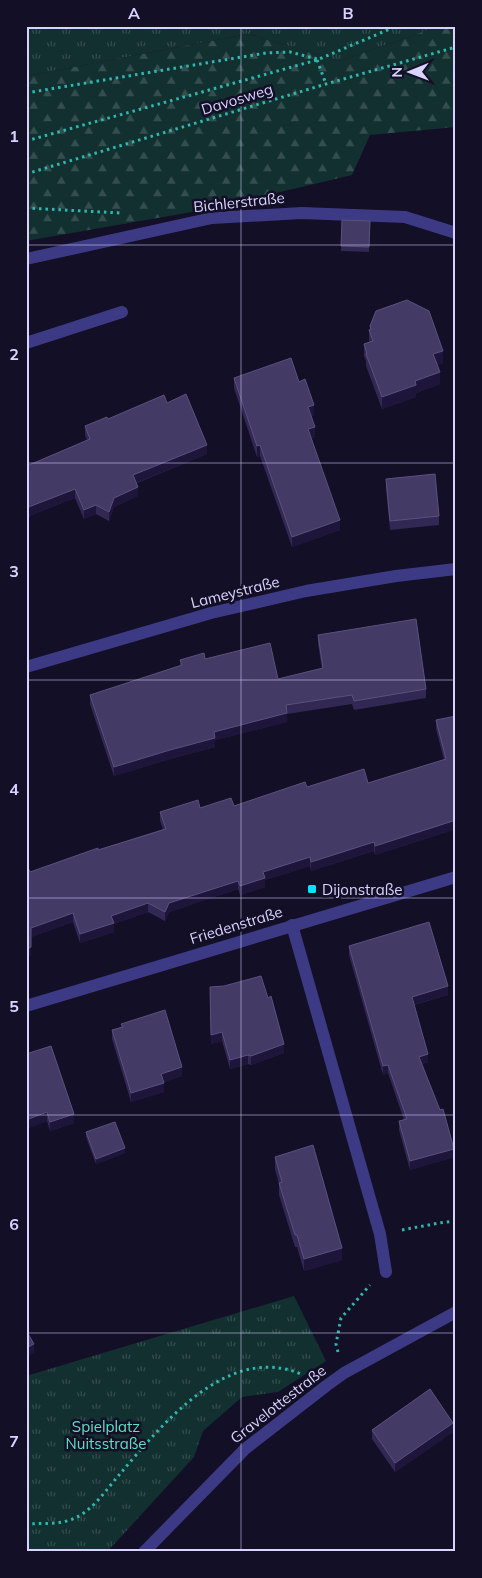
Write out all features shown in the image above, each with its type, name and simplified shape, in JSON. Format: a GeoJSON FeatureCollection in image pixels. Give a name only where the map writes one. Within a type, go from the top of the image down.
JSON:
{"type":"FeatureCollection","features":[{"type":"Feature","properties":{"kind":"street","name":"Bichlerstraße"},"geometry":{"type":"LineString","coordinates":[[26,259],[212,218],[302,212],[405,217],[456,233]]}},
{"type":"Feature","properties":{"kind":"street"},"geometry":{"type":"LineString","coordinates":[[26,343],[122,312]]}},
{"type":"Feature","properties":{"kind":"street","name":"Lameystraße"},"geometry":{"type":"LineString","coordinates":[[26,667],[211,613],[306,591],[396,576],[456,569]]}},
{"type":"Feature","properties":{"kind":"street","name":"Friedenstraße"},"geometry":{"type":"LineString","coordinates":[[26,1006],[456,877]]}},
{"type":"Feature","properties":{"kind":"street"},"geometry":{"type":"LineString","coordinates":[[292,925],[380,1234],[386,1272]]}},
{"type":"Feature","properties":{"kind":"street","name":"Gravelottestraße"},"geometry":{"type":"LineString","coordinates":[[144,1552],[245,1449],[326,1386],[344,1373],[456,1312]]}},
{"type":"Feature","properties":{"kind":"path"},"geometry":{"type":"LineString","coordinates":[[26,142],[317,60],[397,26]]}},
{"type":"Feature","properties":{"kind":"path","name":"Davosweg"},"geometry":{"type":"LineString","coordinates":[[26,174],[456,47]]}},
{"type":"Feature","properties":{"kind":"path"},"geometry":{"type":"LineString","coordinates":[[26,93],[266,53],[290,52],[317,60]]}},
{"type":"Feature","properties":{"kind":"path"},"geometry":{"type":"LineString","coordinates":[[317,60],[326,84]]}},
{"type":"Feature","properties":{"kind":"path"},"geometry":{"type":"LineString","coordinates":[[380,1234],[456,1221]]}},
{"type":"Feature","properties":{"kind":"path"},"geometry":{"type":"LineString","coordinates":[[344,1373],[336,1344],[341,1318],[368,1287],[386,1272]]}},
{"type":"Feature","properties":{"kind":"path"},"geometry":{"type":"LineString","coordinates":[[26,1524],[58,1523],[75,1518],[92,1507],[170,1418],[196,1395],[226,1377],[263,1367],[293,1371],[326,1386]]}},
{"type":"Feature","properties":{"kind":"green space"},"geometry":{"type":"Polygon","coordinates":[[[26,26],[439,26],[340,61],[248,34],[26,76],[26,26]]]}},
{"type":"Feature","properties":{"kind":"green space"},"geometry":{"type":"Polygon","coordinates":[[[439,26],[456,26],[456,127],[370,135],[352,175],[209,209],[26,241],[26,76],[248,34],[340,61],[439,26]]]}},
{"type":"Feature","properties":{"kind":"green space","name":"Spielplatz Nuitsstraße"},"geometry":{"type":"Polygon","coordinates":[[[294,1296],[326,1361],[278,1392],[242,1397],[203,1431],[194,1457],[107,1552],[26,1552],[26,1376],[294,1296]]]}},
{"type":"Feature","properties":{"kind":"building"},"geometry":{"type":"Polygon","coordinates":[[[342,220],[370,221],[369,247],[341,246],[342,220]]]}},
{"type":"Feature","properties":{"kind":"building"},"geometry":{"type":"Polygon","coordinates":[[[407,300],[429,311],[443,351],[433,354],[440,372],[415,381],[416,385],[382,397],[364,344],[373,341],[369,330],[371,329],[370,326],[376,311],[407,300]]]}},
{"type":"Feature","properties":{"kind":"building"},"geometry":{"type":"Polygon","coordinates":[[[291,358],[299,382],[305,379],[314,405],[308,407],[315,427],[308,429],[340,520],[292,537],[260,445],[257,446],[234,378],[291,358]]]}},
{"type":"Feature","properties":{"kind":"building"},"geometry":{"type":"Polygon","coordinates":[[[186,394],[207,445],[133,475],[138,487],[114,498],[109,512],[96,505],[84,510],[75,489],[26,508],[26,457],[29,465],[90,439],[85,426],[107,417],[108,419],[164,395],[167,403],[186,394]]]}},
{"type":"Feature","properties":{"kind":"building"},"geometry":{"type":"Polygon","coordinates":[[[435,474],[439,516],[390,521],[386,479],[435,474]]]}},
{"type":"Feature","properties":{"kind":"building"},"geometry":{"type":"Polygon","coordinates":[[[416,619],[426,689],[354,701],[352,695],[286,705],[287,713],[214,732],[215,738],[114,767],[90,695],[182,665],[180,660],[204,653],[205,659],[270,643],[278,679],[323,668],[318,635],[416,619]]]}},
{"type":"Feature","properties":{"kind":"building"},"geometry":{"type":"Polygon","coordinates":[[[456,716],[456,820],[375,846],[374,842],[311,862],[310,857],[263,872],[265,878],[240,886],[238,881],[169,903],[165,912],[148,903],[111,916],[114,923],[80,934],[73,913],[31,928],[31,947],[26,950],[26,863],[30,872],[98,848],[98,850],[166,829],[160,812],[198,800],[200,808],[231,798],[234,806],[305,782],[307,787],[364,769],[368,783],[446,759],[436,720],[456,716]]]}},
{"type":"Feature","properties":{"kind":"building"},"geometry":{"type":"Polygon","coordinates":[[[429,922],[448,986],[412,997],[428,1054],[419,1057],[440,1110],[443,1109],[454,1149],[410,1161],[399,1121],[407,1119],[388,1065],[383,1066],[349,946],[429,922]]]}},
{"type":"Feature","properties":{"kind":"building"},"geometry":{"type":"Polygon","coordinates":[[[261,976],[268,998],[271,996],[284,1044],[251,1056],[248,1055],[230,1060],[222,1032],[211,1035],[210,987],[224,986],[261,976]]]}},
{"type":"Feature","properties":{"kind":"building"},"geometry":{"type":"Polygon","coordinates":[[[165,1010],[182,1067],[161,1074],[164,1083],[131,1093],[112,1030],[123,1027],[121,1024],[165,1010]]]}},
{"type":"Feature","properties":{"kind":"building"},"geometry":{"type":"Polygon","coordinates":[[[51,1046],[74,1114],[50,1122],[47,1112],[26,1120],[26,1054],[51,1046]]]}},
{"type":"Feature","properties":{"kind":"building"},"geometry":{"type":"Polygon","coordinates":[[[115,1122],[125,1148],[96,1159],[86,1132],[115,1122]]]}},
{"type":"Feature","properties":{"kind":"building"},"geometry":{"type":"Polygon","coordinates":[[[313,1145],[342,1248],[304,1259],[279,1183],[282,1182],[275,1157],[313,1145]]]}},
{"type":"Feature","properties":{"kind":"building"},"geometry":{"type":"Polygon","coordinates":[[[26,1330],[34,1344],[26,1348],[26,1330]]]}},
{"type":"Feature","properties":{"kind":"building"},"geometry":{"type":"Polygon","coordinates":[[[430,1389],[453,1423],[395,1463],[372,1430],[430,1389]]]}},
{"type":"Feature","properties":{"kind":"place","name":"Dijonstraße"},"geometry":{"type":"Point","coordinates":[312,889]}}]}
